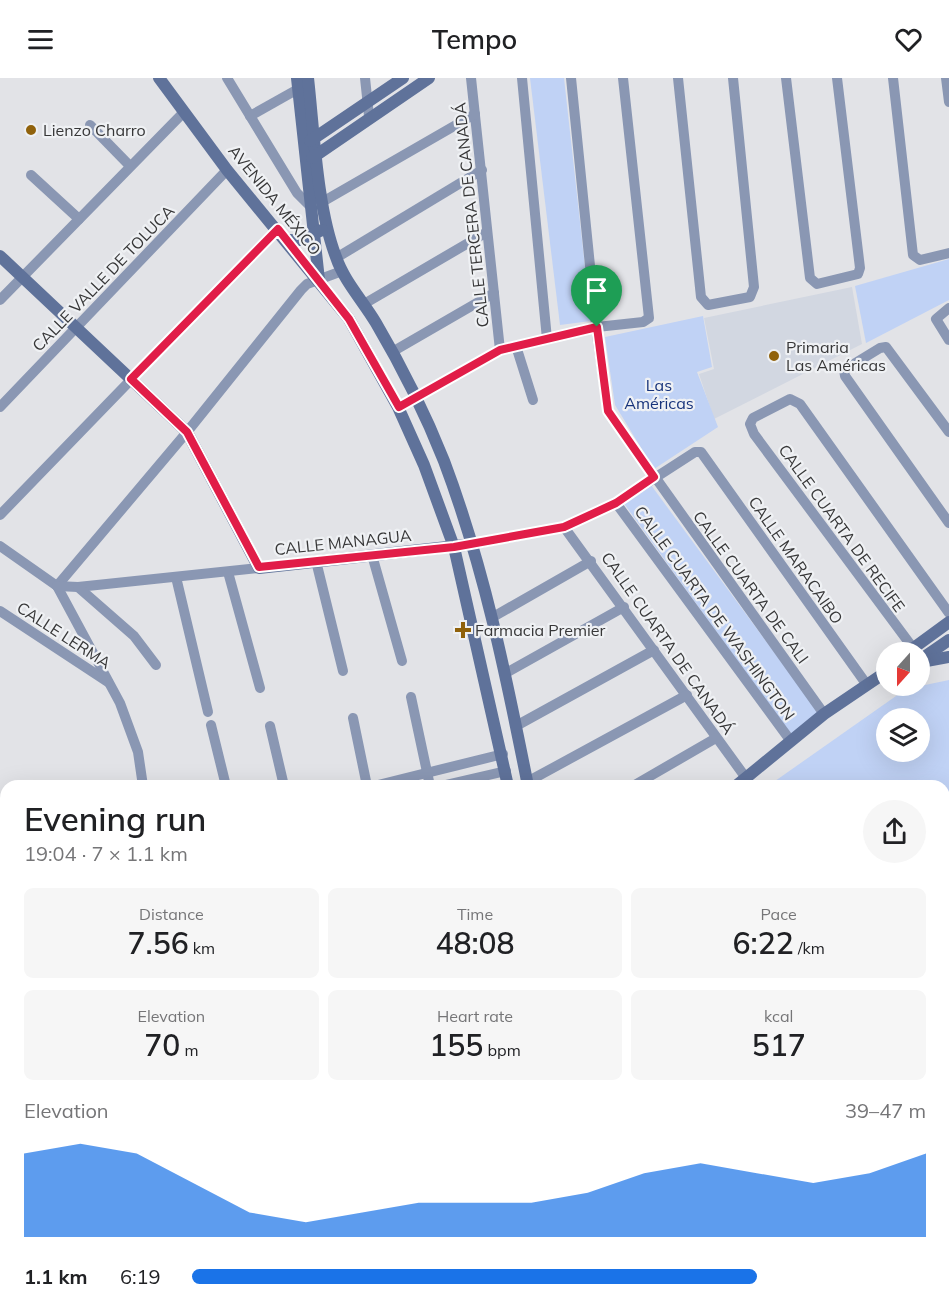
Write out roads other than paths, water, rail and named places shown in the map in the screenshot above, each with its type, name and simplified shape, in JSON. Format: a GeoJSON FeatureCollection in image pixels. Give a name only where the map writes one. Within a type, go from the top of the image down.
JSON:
{"type":"FeatureCollection","features":[{"type":"Feature","properties":{"kind":"main road","name":"AVENIDA MÉXICO"},"geometry":{"type":"LineString","coordinates":[[159,78],[227,170],[278,229],[349,319],[399,407],[424,465],[454,547],[479,648],[507,780]]}},
{"type":"Feature","properties":{"kind":"main road"},"geometry":{"type":"LineString","coordinates":[[308,78],[311,207],[342,271],[364,304],[416,396],[443,459],[474,544],[506,673],[527,780]]}},
{"type":"Feature","properties":{"kind":"main road"},"geometry":{"type":"LineString","coordinates":[[310,141],[403,78]]}},
{"type":"Feature","properties":{"kind":"main road"},"geometry":{"type":"LineString","coordinates":[[311,158],[369,116],[429,78]]}},
{"type":"Feature","properties":{"kind":"main road"},"geometry":{"type":"LineString","coordinates":[[298,83],[310,141]]}},
{"type":"Feature","properties":{"kind":"main road"},"geometry":{"type":"LineString","coordinates":[[311,158],[324,201],[319,280]]}},
{"type":"Feature","properties":{"kind":"main road"},"geometry":{"type":"LineString","coordinates":[[286,240],[300,240],[321,230]]}},
{"type":"Feature","properties":{"kind":"main road"},"geometry":{"type":"LineString","coordinates":[[0,256],[187,432],[259,567]]}},
{"type":"Feature","properties":{"kind":"main road","name":"CALLE MANAGUA"},"geometry":{"type":"LineString","coordinates":[[259,567],[474,544]]}},
{"type":"Feature","properties":{"kind":"main road"},"geometry":{"type":"LineString","coordinates":[[921,642],[949,622]]}},
{"type":"Feature","properties":{"kind":"main road"},"geometry":{"type":"LineString","coordinates":[[930,636],[940,656]]}},
{"type":"Feature","properties":{"kind":"main road"},"geometry":{"type":"LineString","coordinates":[[940,656],[949,640]]}},
{"type":"Feature","properties":{"kind":"main road"},"geometry":{"type":"LineString","coordinates":[[479,648],[499,642]]}},
{"type":"Feature","properties":{"kind":"main road"},"geometry":{"type":"LineString","coordinates":[[743,780],[824,714],[876,679]]}},
{"type":"Feature","properties":{"kind":"street"},"geometry":{"type":"LineString","coordinates":[[228,78],[297,193],[311,207]]}},
{"type":"Feature","properties":{"kind":"street"},"geometry":{"type":"LineString","coordinates":[[365,78],[369,116]]}},
{"type":"Feature","properties":{"kind":"street","name":"CALLE TERCERA DE CANADÁ"},"geometry":{"type":"LineString","coordinates":[[471,78],[500,350]]}},
{"type":"Feature","properties":{"kind":"street"},"geometry":{"type":"LineString","coordinates":[[522,78],[547,339]]}},
{"type":"Feature","properties":{"kind":"street","name":"CALLE CUARTA DE CALI"},"geometry":{"type":"LineString","coordinates":[[571,78],[608,411],[824,714]]}},
{"type":"Feature","properties":{"kind":"street"},"geometry":{"type":"LineString","coordinates":[[399,407],[500,350],[597,327],[643,322],[649,318],[623,78]]}},
{"type":"Feature","properties":{"kind":"street"},"geometry":{"type":"LineString","coordinates":[[678,78],[703,302],[708,304],[750,297],[753,293],[733,78]]}},
{"type":"Feature","properties":{"kind":"street"},"geometry":{"type":"LineString","coordinates":[[786,78],[812,283],[852,277],[858,274],[860,268],[837,78]]}},
{"type":"Feature","properties":{"kind":"street"},"geometry":{"type":"LineString","coordinates":[[893,78],[915,259],[949,253]]}},
{"type":"Feature","properties":{"kind":"street"},"geometry":{"type":"LineString","coordinates":[[946,78],[949,102]]}},
{"type":"Feature","properties":{"kind":"street"},"geometry":{"type":"LineString","coordinates":[[250,116],[298,83]]}},
{"type":"Feature","properties":{"kind":"street"},"geometry":{"type":"LineString","coordinates":[[0,300],[184,112]]}},
{"type":"Feature","properties":{"kind":"street"},"geometry":{"type":"LineString","coordinates":[[324,201],[475,114]]}},
{"type":"Feature","properties":{"kind":"street"},"geometry":{"type":"LineString","coordinates":[[90,125],[130,166]]}},
{"type":"Feature","properties":{"kind":"street","name":"CALLE VALLE DE TOLUCA"},"geometry":{"type":"LineString","coordinates":[[0,407],[227,170]]}},
{"type":"Feature","properties":{"kind":"street"},"geometry":{"type":"LineString","coordinates":[[336,258],[482,170]]}},
{"type":"Feature","properties":{"kind":"street"},"geometry":{"type":"LineString","coordinates":[[31,175],[79,219]]}},
{"type":"Feature","properties":{"kind":"street"},"geometry":{"type":"LineString","coordinates":[[0,515],[278,229]]}},
{"type":"Feature","properties":{"kind":"street"},"geometry":{"type":"LineString","coordinates":[[364,304],[487,232]]}},
{"type":"Feature","properties":{"kind":"street"},"geometry":{"type":"LineString","coordinates":[[57,586],[187,432],[301,290],[342,271]]}},
{"type":"Feature","properties":{"kind":"street"},"geometry":{"type":"LineString","coordinates":[[392,352],[494,293]]}},
{"type":"Feature","properties":{"kind":"street"},"geometry":{"type":"LineString","coordinates":[[949,308],[936,319],[949,340]]}},
{"type":"Feature","properties":{"kind":"street"},"geometry":{"type":"LineString","coordinates":[[516,346],[533,400]]}},
{"type":"Feature","properties":{"kind":"street"},"geometry":{"type":"LineString","coordinates":[[949,432],[886,348],[880,348],[844,370],[845,376],[949,523]]}},
{"type":"Feature","properties":{"kind":"street","name":"CALLE CUARTA DE RECIFE"},"geometry":{"type":"LineString","coordinates":[[904,642],[761,443],[750,424],[753,418],[790,399],[795,400],[949,613]]}},
{"type":"Feature","properties":{"kind":"street","name":"CALLE MARACAIBO"},"geometry":{"type":"LineString","coordinates":[[654,477],[695,452],[701,452],[867,686]]}},
{"type":"Feature","properties":{"kind":"street"},"geometry":{"type":"LineString","coordinates":[[474,544],[564,527],[616,503],[654,477]]}},
{"type":"Feature","properties":{"kind":"street","name":"CALLE CUARTA DE WASHINGTON"},"geometry":{"type":"LineString","coordinates":[[616,503],[790,740]]}},
{"type":"Feature","properties":{"kind":"street","name":"CALLE CUARTA DE CANADÁ"},"geometry":{"type":"LineString","coordinates":[[564,527],[687,695],[716,738],[740,780]]}},
{"type":"Feature","properties":{"kind":"street"},"geometry":{"type":"LineString","coordinates":[[0,546],[57,586],[111,684],[138,752],[142,780]]}},
{"type":"Feature","properties":{"kind":"street"},"geometry":{"type":"LineString","coordinates":[[372,555],[402,661]]}},
{"type":"Feature","properties":{"kind":"street"},"geometry":{"type":"LineString","coordinates":[[316,561],[343,670]]}},
{"type":"Feature","properties":{"kind":"street"},"geometry":{"type":"LineString","coordinates":[[493,617],[591,561]]}},
{"type":"Feature","properties":{"kind":"street","name":"CALLE MANAGUA"},"geometry":{"type":"LineString","coordinates":[[57,586],[78,587],[259,567]]}},
{"type":"Feature","properties":{"kind":"street"},"geometry":{"type":"LineString","coordinates":[[228,572],[260,688]]}},
{"type":"Feature","properties":{"kind":"street"},"geometry":{"type":"LineString","coordinates":[[176,577],[208,712]]}},
{"type":"Feature","properties":{"kind":"street"},"geometry":{"type":"LineString","coordinates":[[78,587],[134,636],[156,665]]}},
{"type":"Feature","properties":{"kind":"street"},"geometry":{"type":"LineString","coordinates":[[506,673],[624,607]]}},
{"type":"Feature","properties":{"kind":"street","name":"CALLE LERMA"},"geometry":{"type":"LineString","coordinates":[[0,611],[111,684]]}},
{"type":"Feature","properties":{"kind":"street"},"geometry":{"type":"LineString","coordinates":[[516,726],[654,650]]}},
{"type":"Feature","properties":{"kind":"street"},"geometry":{"type":"LineString","coordinates":[[535,780],[687,695]]}},
{"type":"Feature","properties":{"kind":"street"},"geometry":{"type":"LineString","coordinates":[[411,697],[428,780]]}},
{"type":"Feature","properties":{"kind":"street"},"geometry":{"type":"LineString","coordinates":[[353,718],[366,780]]}},
{"type":"Feature","properties":{"kind":"street"},"geometry":{"type":"LineString","coordinates":[[211,725],[225,780]]}},
{"type":"Feature","properties":{"kind":"street"},"geometry":{"type":"LineString","coordinates":[[270,726],[283,780]]}},
{"type":"Feature","properties":{"kind":"street"},"geometry":{"type":"LineString","coordinates":[[643,780],[716,738]]}},
{"type":"Feature","properties":{"kind":"street"},"geometry":{"type":"LineString","coordinates":[[398,780],[502,754]]}},
{"type":"Feature","properties":{"kind":"street"},"geometry":{"type":"LineString","coordinates":[[467,780],[506,771]]}},
{"type":"Feature","properties":{"kind":"place","name":"Lienzo Charro"},"geometry":{"type":"Point","coordinates":[31,130]}},
{"type":"Feature","properties":{"kind":"place","name":"Primaria Las Américas"},"geometry":{"type":"Point","coordinates":[774,356]}},
{"type":"Feature","properties":{"kind":"place","name":"Farmacia Premier"},"geometry":{"type":"Point","coordinates":[463,630]}},
{"type":"Feature","properties":{"kind":"park label","name":"Las Américas"},"geometry":{"type":"Point","coordinates":[659,394]}}]}
